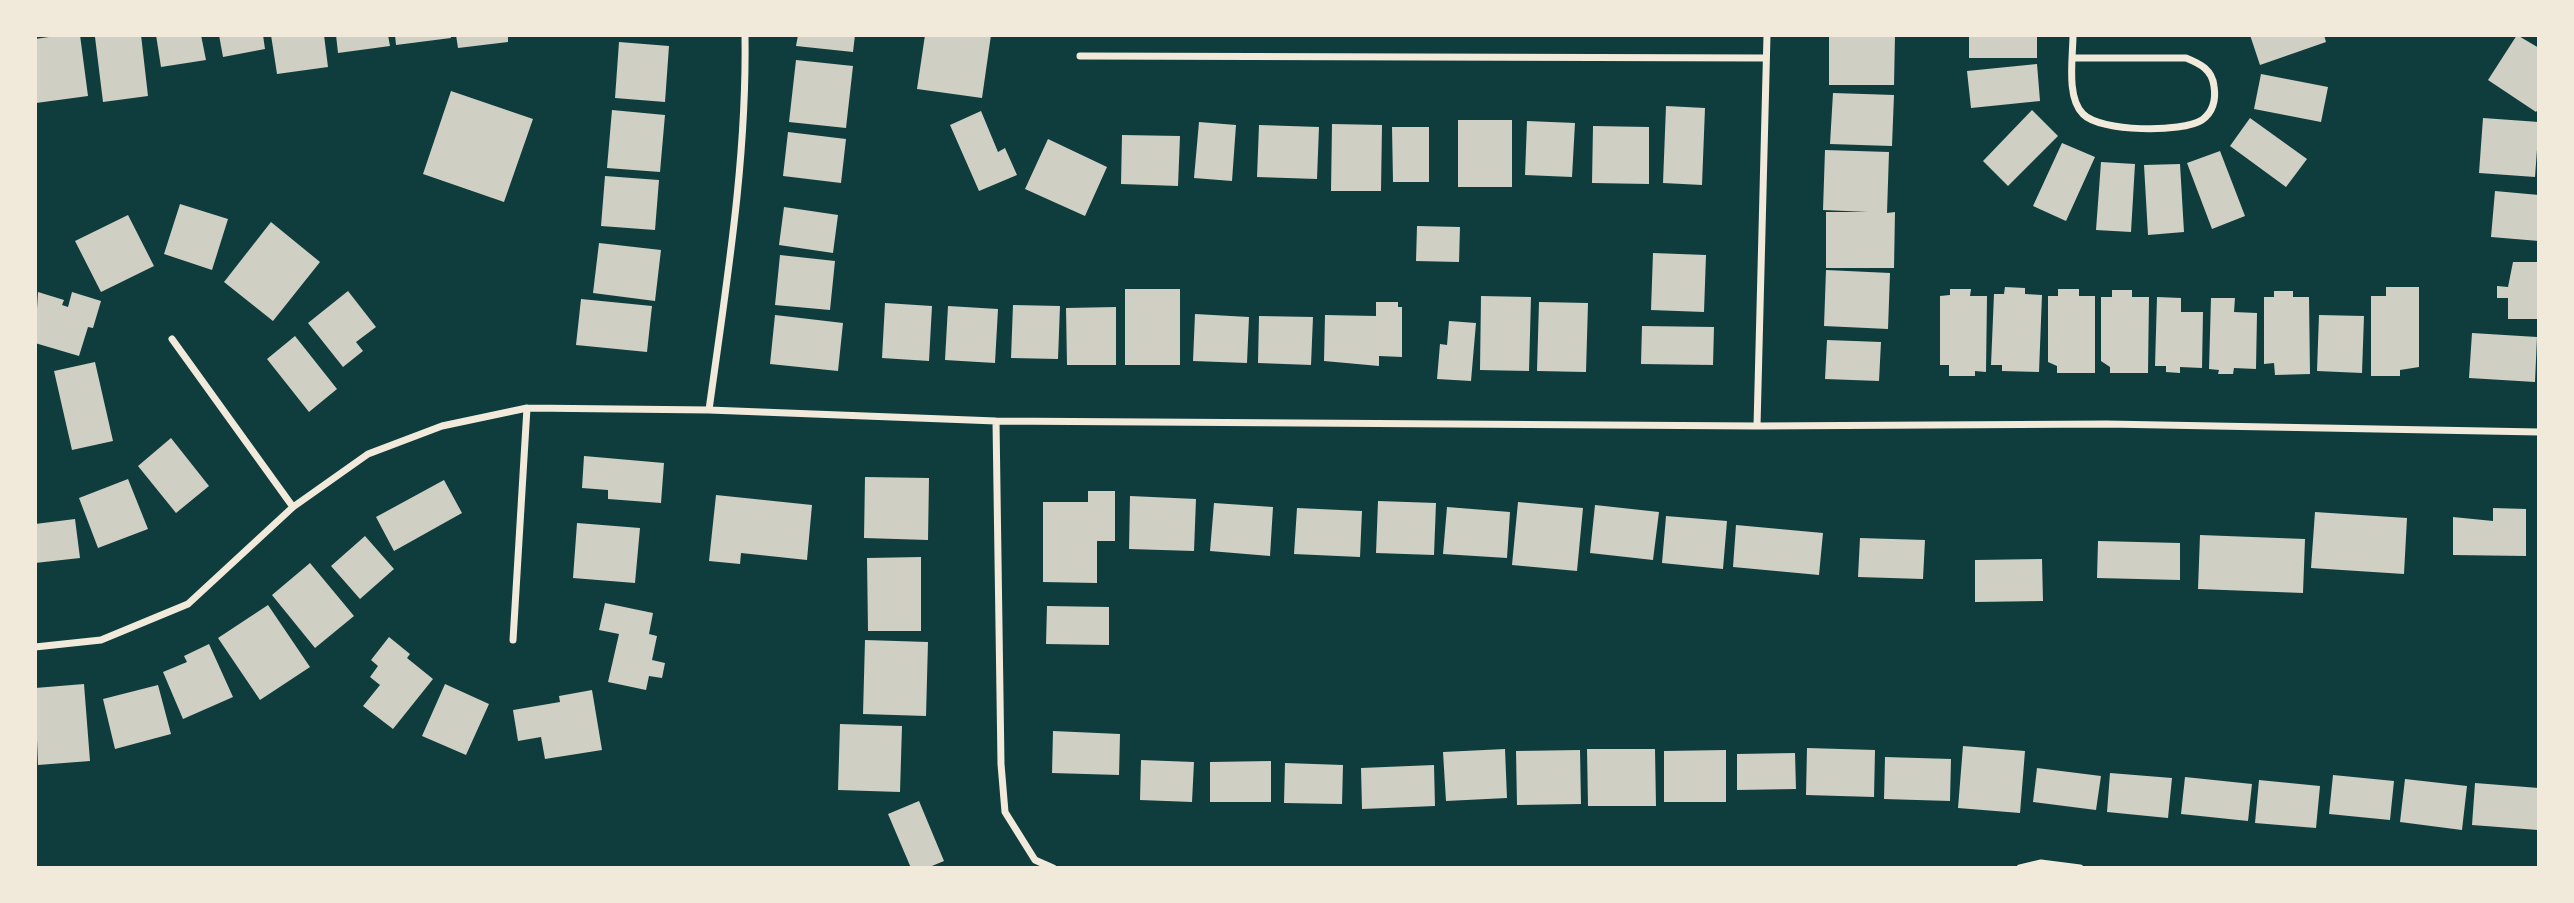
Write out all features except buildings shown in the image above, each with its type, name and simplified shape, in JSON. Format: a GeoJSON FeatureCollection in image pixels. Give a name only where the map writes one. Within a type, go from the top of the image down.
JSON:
{"type":"FeatureCollection","features":[{"type":"Feature","properties":{"kind":"street"},"geometry":{"type":"LineString","coordinates":[[709,410],[736,213],[746,91],[745,35]]}},
{"type":"Feature","properties":{"kind":"street"},"geometry":{"type":"LineString","coordinates":[[1757,426],[1767,35]]}},
{"type":"Feature","properties":{"kind":"street"},"geometry":{"type":"LineString","coordinates":[[2073,35],[2073,58],[2074,98],[2083,114],[2099,123],[2122,128],[2184,126],[2202,120],[2212,110],[2215,92],[2213,77],[2200,64],[2186,58],[2073,58]]}},
{"type":"Feature","properties":{"kind":"street"},"geometry":{"type":"LineString","coordinates":[[1080,56],[1766,58]]}},
{"type":"Feature","properties":{"kind":"street"},"geometry":{"type":"LineString","coordinates":[[172,339],[293,507]]}},
{"type":"Feature","properties":{"kind":"street"},"geometry":{"type":"LineString","coordinates":[[513,640],[527,408]]}},
{"type":"Feature","properties":{"kind":"street"},"geometry":{"type":"LineString","coordinates":[[35,647],[101,640],[188,604],[293,507],[368,454],[442,426],[527,408],[709,410],[996,421],[1757,426],[2107,424],[2539,432]]}},
{"type":"Feature","properties":{"kind":"street"},"geometry":{"type":"LineString","coordinates":[[996,421],[1001,751],[1005,812],[1035,860],[1053,868]]}},
{"type":"Feature","properties":{"kind":"street"},"geometry":{"type":"LineString","coordinates":[[2020,868],[2041,863],[2080,868]]}}]}
